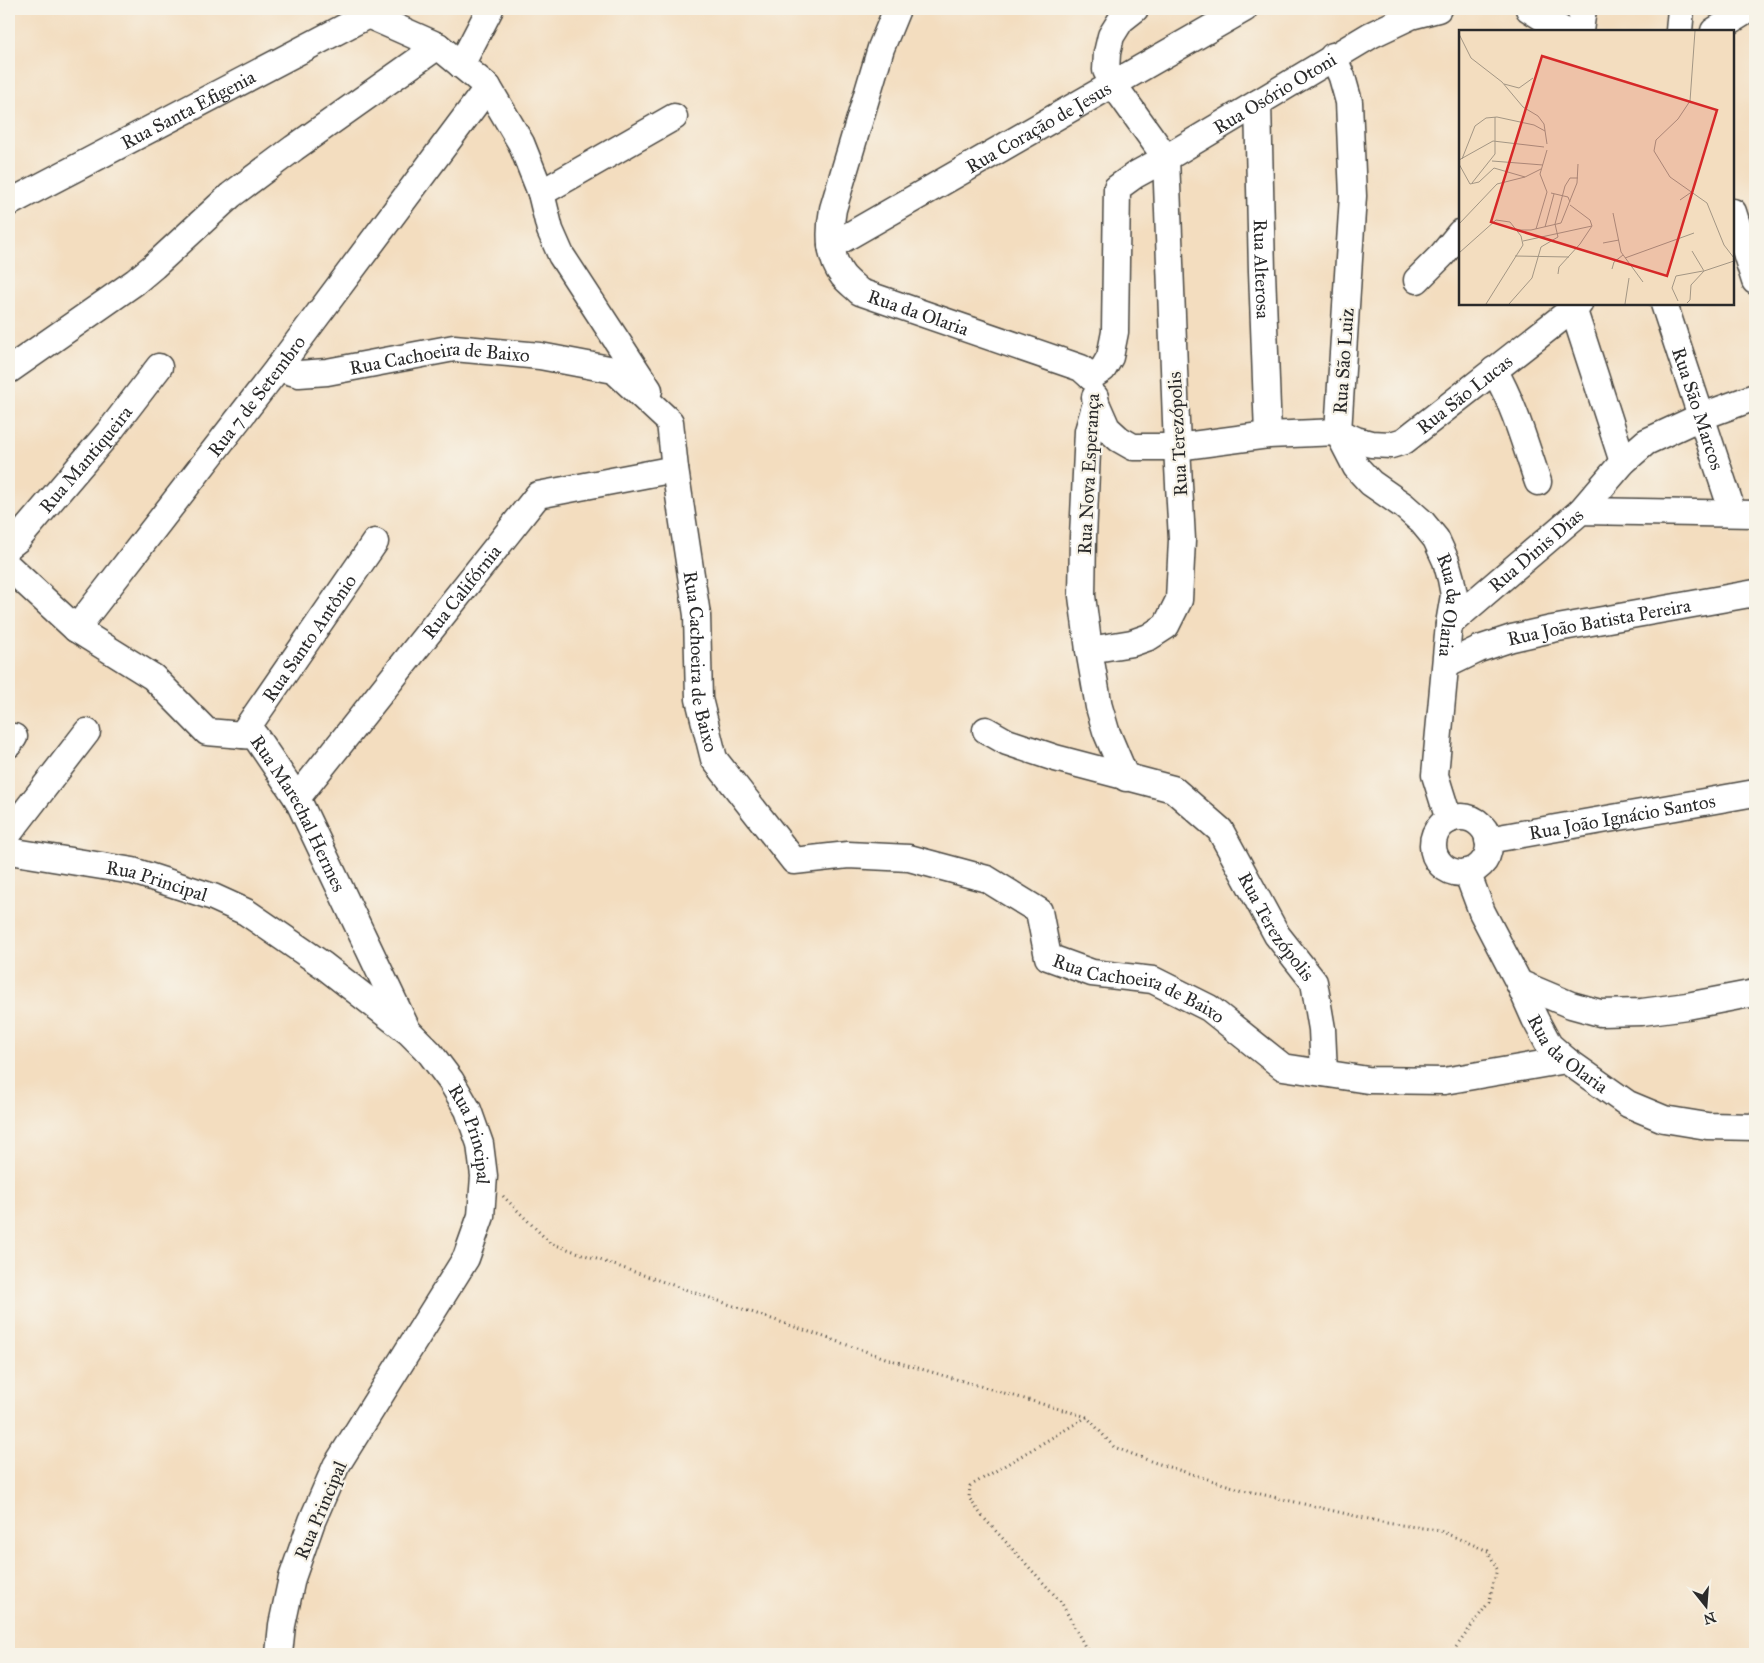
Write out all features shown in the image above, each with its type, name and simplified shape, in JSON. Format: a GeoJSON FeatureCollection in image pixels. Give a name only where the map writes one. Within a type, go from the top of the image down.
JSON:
{"type":"FeatureCollection","features":[{"type":"Feature","properties":{"kind":"street"},"geometry":{"type":"LineString","coordinates":[[461,65],[490,9]]}},
{"type":"Feature","properties":{"kind":"street","name":"Rua da Olaria"},"geometry":{"type":"LineString","coordinates":[[897,9],[881,48],[833,209],[829,229],[836,263],[843,276],[860,292],[1081,368],[1091,377]]}},
{"type":"Feature","properties":{"kind":"street"},"geometry":{"type":"LineString","coordinates":[[1135,9],[1121,20],[1111,36],[1107,52],[1106,70],[1166,158]]}},
{"type":"Feature","properties":{"kind":"street","name":"Rua Coração de Jesus"},"geometry":{"type":"LineString","coordinates":[[831,246],[1244,9]]}},
{"type":"Feature","properties":{"kind":"street","name":"Rua Osório Otoni"},"geometry":{"type":"LineString","coordinates":[[1117,188],[1135,175],[1258,103],[1333,56],[1411,16],[1438,9]]}},
{"type":"Feature","properties":{"kind":"street"},"geometry":{"type":"LineString","coordinates":[[1529,9],[1562,30]]}},
{"type":"Feature","properties":{"kind":"street"},"geometry":{"type":"LineString","coordinates":[[1580,30],[1583,9]]}},
{"type":"Feature","properties":{"kind":"street"},"geometry":{"type":"LineString","coordinates":[[1679,30],[1681,9]]}},
{"type":"Feature","properties":{"kind":"street"},"geometry":{"type":"LineString","coordinates":[[1716,30],[1743,13],[1746,9]]}},
{"type":"Feature","properties":{"kind":"street"},"geometry":{"type":"LineString","coordinates":[[364,12],[438,46],[488,86],[521,143],[541,193],[550,230],[561,254],[670,422]]}},
{"type":"Feature","properties":{"kind":"street","name":"Rua Santa Efigenia"},"geometry":{"type":"LineString","coordinates":[[9,203],[364,12]]}},
{"type":"Feature","properties":{"kind":"street"},"geometry":{"type":"LineString","coordinates":[[9,370],[135,282],[232,195],[294,148],[438,46]]}},
{"type":"Feature","properties":{"kind":"street","name":"Rua São Luiz"},"geometry":{"type":"LineString","coordinates":[[1096,403],[1106,428],[1118,439],[1133,446],[1177,447],[1268,434],[1338,432],[1353,196],[1349,102],[1342,77],[1333,56]]}},
{"type":"Feature","properties":{"kind":"street","name":"Rua 7 de Setembro"},"geometry":{"type":"LineString","coordinates":[[76,628],[278,368],[488,86]]}},
{"type":"Feature","properties":{"kind":"street","name":"Rua Alterosa"},"geometry":{"type":"LineString","coordinates":[[1258,103],[1268,434]]}},
{"type":"Feature","properties":{"kind":"street"},"geometry":{"type":"LineString","coordinates":[[541,193],[674,118]]}},
{"type":"Feature","properties":{"kind":"street","name":"Rua Terezópolis"},"geometry":{"type":"LineString","coordinates":[[1089,650],[1132,643],[1149,636],[1166,626],[1179,600],[1182,540],[1166,158]]}},
{"type":"Feature","properties":{"kind":"street","name":"Rua Nova Esperança"},"geometry":{"type":"LineString","coordinates":[[1117,188],[1115,332],[1110,357],[1103,369],[1091,377],[1096,403],[1088,431],[1082,596],[1089,650],[1101,715],[1126,778]]}},
{"type":"Feature","properties":{"kind":"street"},"geometry":{"type":"LineString","coordinates":[[1734,215],[1755,281]]}},
{"type":"Feature","properties":{"kind":"street"},"geometry":{"type":"LineString","coordinates":[[1417,280],[1442,255],[1459,234]]}},
{"type":"Feature","properties":{"kind":"street","name":"Rua São Marcos"},"geometry":{"type":"LineString","coordinates":[[1664,305],[1700,417],[1744,513]]}},
{"type":"Feature","properties":{"kind":"street"},"geometry":{"type":"LineString","coordinates":[[1576,306],[1623,462]]}},
{"type":"Feature","properties":{"kind":"street","name":"Rua São Lucas"},"geometry":{"type":"LineString","coordinates":[[1338,432],[1371,444],[1391,446],[1404,441],[1576,306]]}},
{"type":"Feature","properties":{"kind":"street","name":"Rua Cachoeira de Baixo"},"geometry":{"type":"LineString","coordinates":[[278,368],[299,374],[326,372],[454,348],[540,356],[614,370],[670,422],[697,614],[699,699],[714,758],[794,861],[848,855],[909,858],[987,879],[1039,911],[1048,957],[1092,973],[1153,980],[1209,1008],[1283,1067],[1324,1073]]}},
{"type":"Feature","properties":{"kind":"street","name":"Rua Mantiqueira"},"geometry":{"type":"LineString","coordinates":[[9,546],[109,432],[159,367]]}},
{"type":"Feature","properties":{"kind":"street"},"geometry":{"type":"LineString","coordinates":[[1494,370],[1501,382],[1519,426],[1538,482]]}},
{"type":"Feature","properties":{"kind":"street"},"geometry":{"type":"LineString","coordinates":[[1581,511],[1623,462],[1646,442],[1700,417],[1755,397]]}},
{"type":"Feature","properties":{"kind":"street","name":"Rua da Olaria"},"geometry":{"type":"LineString","coordinates":[[1338,432],[1356,467],[1371,483],[1404,506],[1422,522],[1436,539],[1446,561],[1454,595],[1449,624],[1435,775],[1449,820]]}},
{"type":"Feature","properties":{"kind":"street","name":"Rua Califórnia"},"geometry":{"type":"LineString","coordinates":[[297,798],[538,495],[676,468]]}},
{"type":"Feature","properties":{"kind":"street","name":"Rua Dinis Dias"},"geometry":{"type":"LineString","coordinates":[[1449,624],[1581,511],[1744,513]]}},
{"type":"Feature","properties":{"kind":"street","name":"Rua Santo Antônio"},"geometry":{"type":"LineString","coordinates":[[242,735],[375,542]]}},
{"type":"Feature","properties":{"kind":"street"},"geometry":{"type":"LineString","coordinates":[[9,567],[76,628]]}},
{"type":"Feature","properties":{"kind":"street","name":"Rua João Batista Pereira"},"geometry":{"type":"LineString","coordinates":[[1446,665],[1479,649],[1552,629],[1755,593]]}},
{"type":"Feature","properties":{"kind":"street","name":"Rua Marechal Hermes"},"geometry":{"type":"LineString","coordinates":[[76,628],[153,677],[207,732],[255,736],[297,798],[409,1032]]}},
{"type":"Feature","properties":{"kind":"street","name":"Rua Terezópolis"},"geometry":{"type":"LineString","coordinates":[[986,730],[1007,742],[1126,778],[1174,789],[1220,830],[1277,935],[1314,982],[1322,1029],[1324,1073]]}},
{"type":"Feature","properties":{"kind":"street"},"geometry":{"type":"LineString","coordinates":[[9,833],[87,732]]}},
{"type":"Feature","properties":{"kind":"street","name":"Rua João Ignácio Santos"},"geometry":{"type":"LineString","coordinates":[[1488,840],[1755,793]]}},
{"type":"Feature","properties":{"kind":"street"},"geometry":{"type":"LineString","coordinates":[[1457,818],[1474,820],[1486,832],[1488,840],[1489,848],[1482,864],[1467,872],[1449,871],[1442,866],[1433,850],[1433,841],[1441,825],[1457,818]]}},
{"type":"Feature","properties":{"kind":"street","name":"Rua Principal"},"geometry":{"type":"LineString","coordinates":[[9,851],[133,871],[213,897],[246,912],[323,965],[409,1032],[430,1053],[451,1081],[468,1110],[480,1144],[484,1176],[481,1216],[466,1258],[336,1466],[312,1521],[292,1578],[282,1625],[279,1654]]}},
{"type":"Feature","properties":{"kind":"street","name":"Rua da Olaria"},"geometry":{"type":"LineString","coordinates":[[1467,872],[1482,912],[1549,1045],[1566,1060],[1628,1104],[1664,1119],[1707,1126],[1755,1127]]}},
{"type":"Feature","properties":{"kind":"street"},"geometry":{"type":"LineString","coordinates":[[1519,983],[1571,1005],[1600,1013],[1651,1011],[1755,993]]}},
{"type":"Feature","properties":{"kind":"street"},"geometry":{"type":"LineString","coordinates":[[1324,1073],[1368,1080],[1444,1081],[1566,1060]]}},
{"type":"Feature","properties":{"kind":"path"},"geometry":{"type":"LineString","coordinates":[[484,1176],[550,1243],[897,1362],[1087,1417],[1114,1448],[1153,1462],[1243,1490],[1386,1523],[1438,1530],[1488,1551],[1497,1569],[1489,1602],[1453,1654]]}},
{"type":"Feature","properties":{"kind":"path"},"geometry":{"type":"LineString","coordinates":[[1087,1417],[970,1486],[969,1498],[982,1516],[1061,1602],[1089,1654]]}}]}
